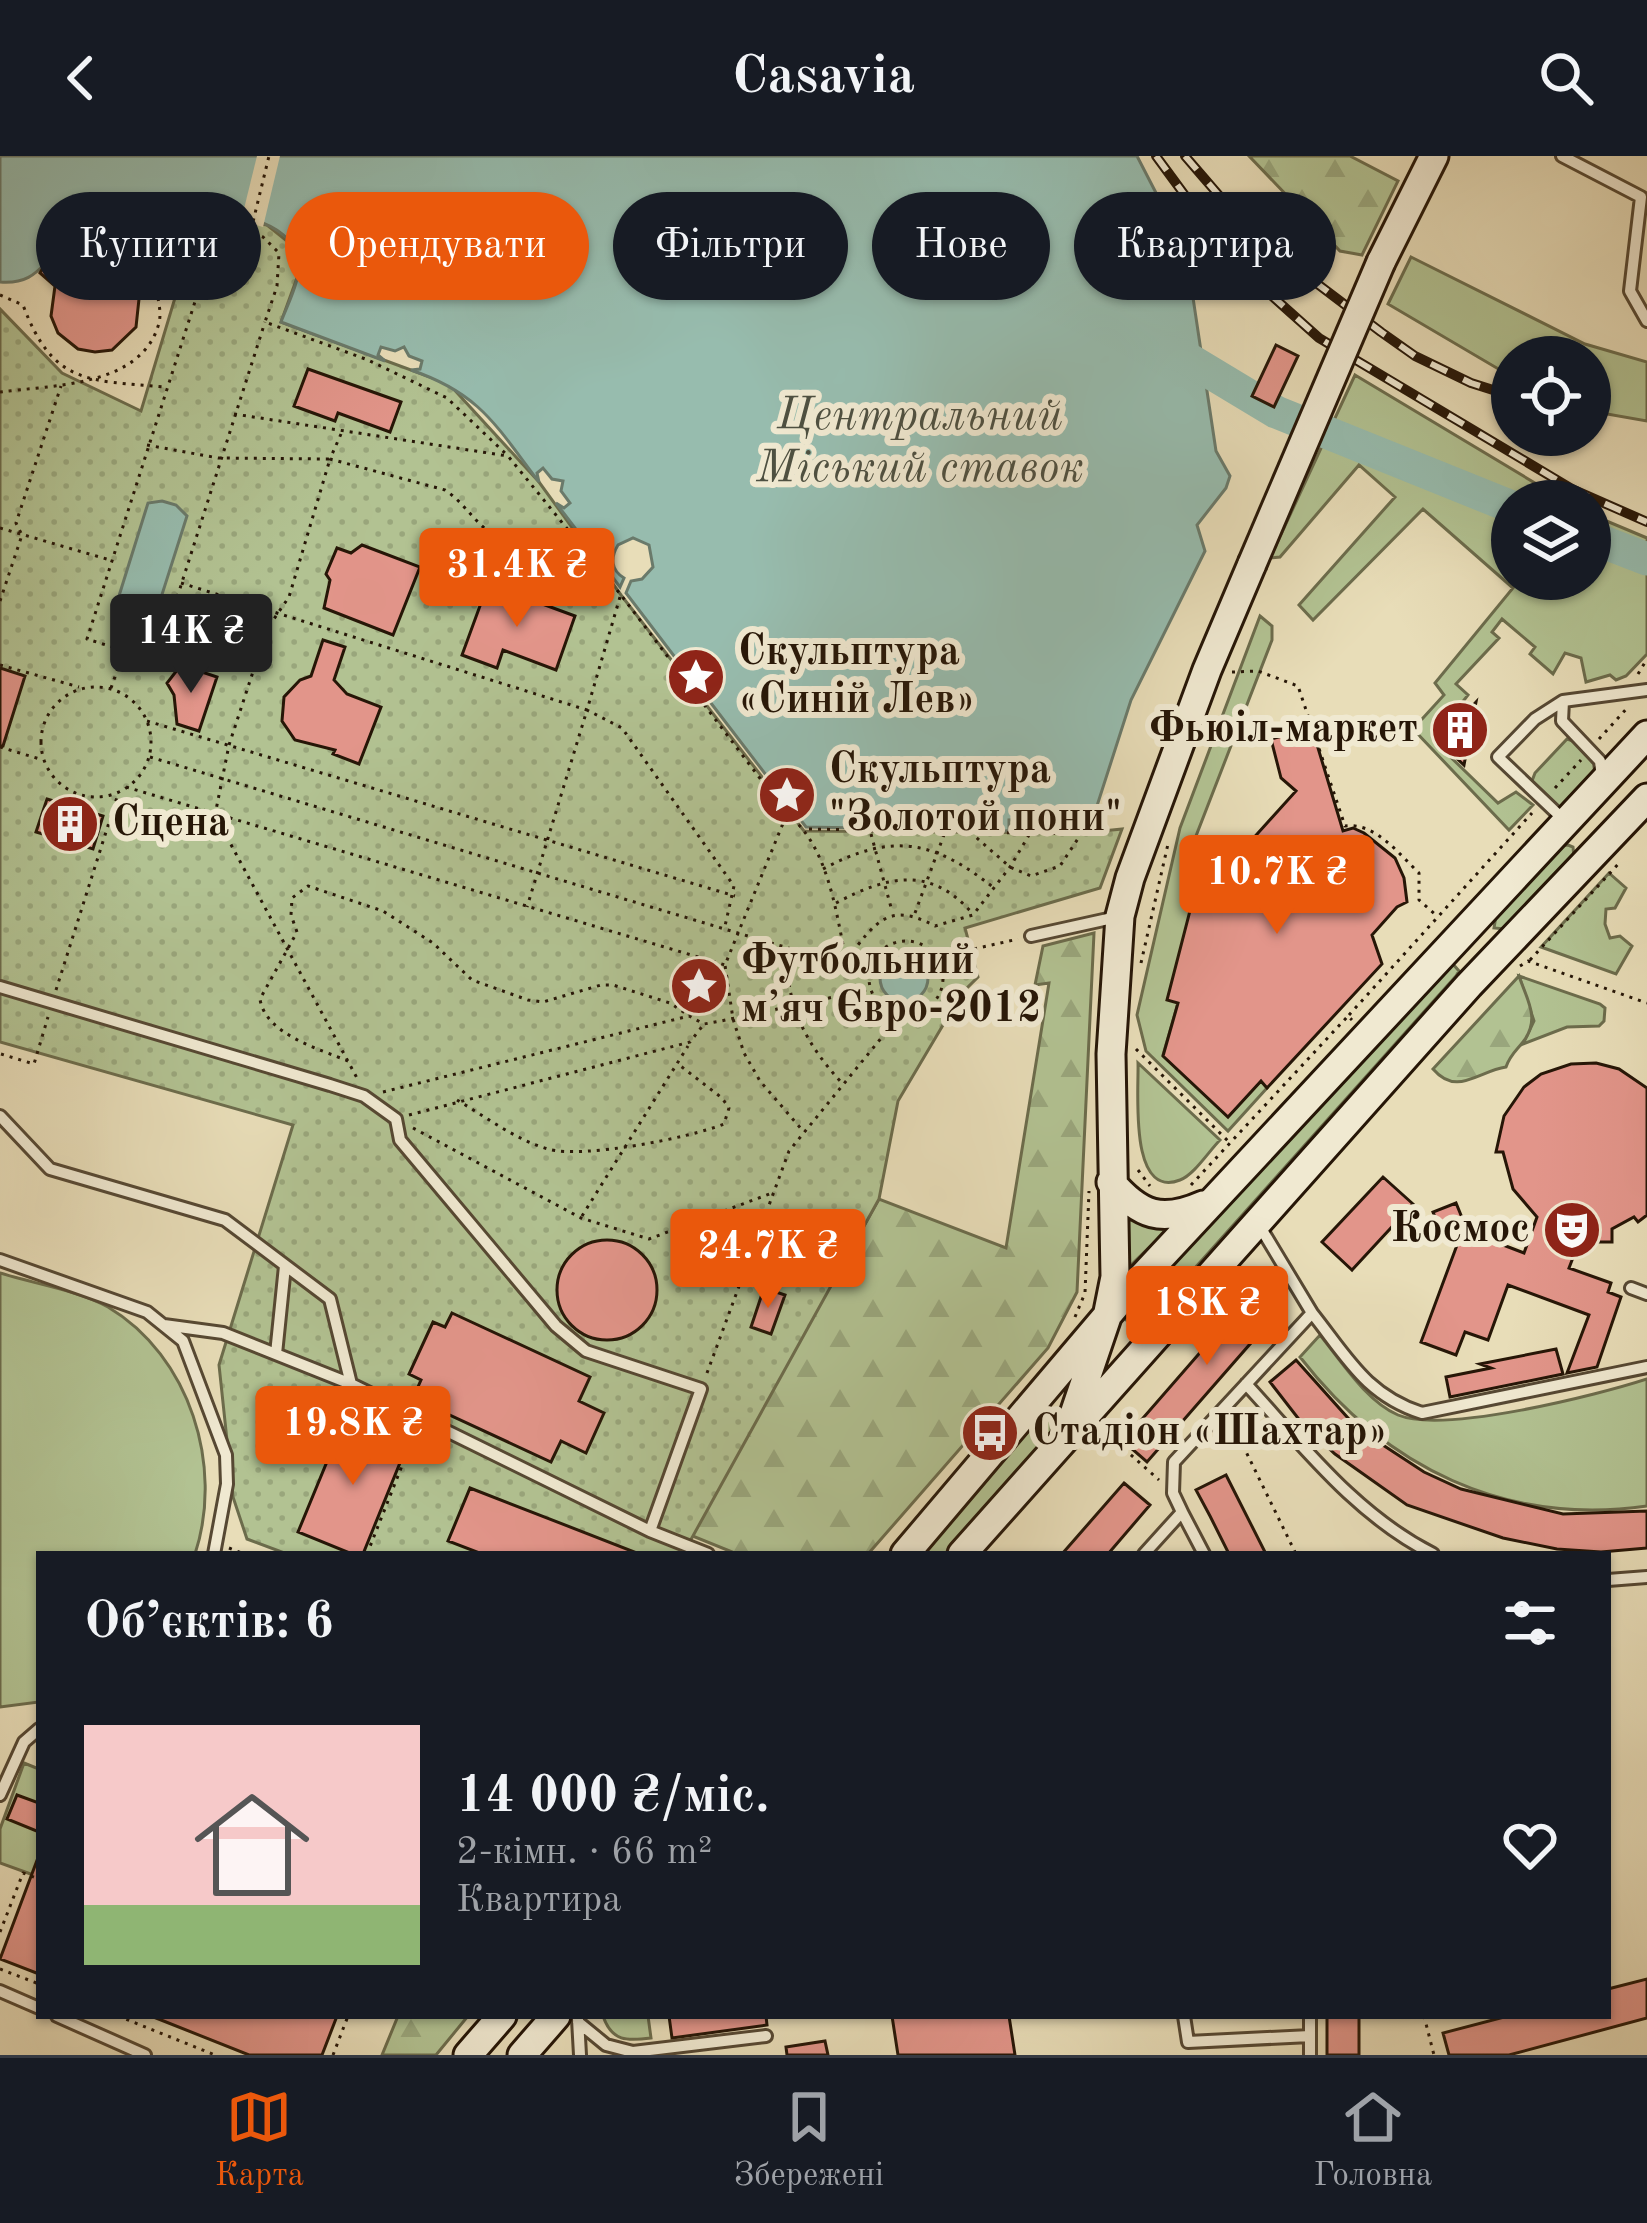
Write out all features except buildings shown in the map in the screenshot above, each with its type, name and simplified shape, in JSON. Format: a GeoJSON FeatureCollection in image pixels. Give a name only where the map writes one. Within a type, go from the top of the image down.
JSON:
{"type":"FeatureCollection","features":[{"type":"Feature","properties":{"kind":"street"},"geometry":{"type":"LineString","coordinates":[[1163,1326],[1150,1333],[1129,1333],[1118,1320],[1113,1299],[1111,1054],[1120,916],[1192,712],[1252,563],[1381,262],[1434,156]]}},
{"type":"Feature","properties":{"kind":"street"},"geometry":{"type":"LineString","coordinates":[[907,1551],[1113,1299],[1213,1201],[1358,1026],[1455,943],[1647,735]]}},
{"type":"Feature","properties":{"kind":"street"},"geometry":{"type":"LineString","coordinates":[[965,1551],[1469,985],[1511,953],[1609,855],[1641,803],[1603,784]]}},
{"type":"Feature","properties":{"kind":"street"},"geometry":{"type":"LineString","coordinates":[[1567,823],[1609,855]]}},
{"type":"Feature","properties":{"kind":"street"},"geometry":{"type":"LineString","coordinates":[[1487,908],[1485,930],[1511,953]]}},
{"type":"Feature","properties":{"kind":"street"},"geometry":{"type":"LineString","coordinates":[[1455,943],[1471,959],[1474,970],[1469,985]]}},
{"type":"Feature","properties":{"kind":"street"},"geometry":{"type":"LineString","coordinates":[[1111,1182],[1131,1203],[1168,1217],[1213,1201]]}},
{"type":"Feature","properties":{"kind":"street"},"geometry":{"type":"LineString","coordinates":[[1068,1432],[1113,1299]]}},
{"type":"Feature","properties":{"kind":"street"},"geometry":{"type":"LineString","coordinates":[[469,2055],[499,2019]]}},
{"type":"Feature","properties":{"kind":"street"},"geometry":{"type":"LineString","coordinates":[[522,2055],[570,2019]]}},
{"type":"Feature","properties":{"kind":"lane"},"geometry":{"type":"LineString","coordinates":[[1562,156],[1641,196],[1630,291],[1647,321]]}},
{"type":"Feature","properties":{"kind":"lane"},"geometry":{"type":"LineString","coordinates":[[1567,823],[1498,757],[1534,719],[1563,701],[1641,691]]}},
{"type":"Feature","properties":{"kind":"lane"},"geometry":{"type":"LineString","coordinates":[[1563,701],[1562,721],[1600,761],[1603,784]]}},
{"type":"Feature","properties":{"kind":"lane"},"geometry":{"type":"LineString","coordinates":[[1031,936],[1120,916]]}},
{"type":"Feature","properties":{"kind":"lane"},"geometry":{"type":"LineString","coordinates":[[0,987],[364,1096],[396,1119],[400,1140],[556,1326],[586,1352],[701,1389],[650,1531]]}},
{"type":"Feature","properties":{"kind":"lane"},"geometry":{"type":"LineString","coordinates":[[0,1116],[50,1169],[225,1220],[330,1300],[351,1384]]}},
{"type":"Feature","properties":{"kind":"lane"},"geometry":{"type":"LineString","coordinates":[[1257,1222],[1312,1313],[1374,1390],[1393,1403],[1422,1413],[1647,1366]]}},
{"type":"Feature","properties":{"kind":"lane"},"geometry":{"type":"LineString","coordinates":[[0,1260],[147,1312],[183,1341],[226,1455],[227,1484],[215,1551]]}},
{"type":"Feature","properties":{"kind":"lane"},"geometry":{"type":"LineString","coordinates":[[276,1354],[285,1266]]}},
{"type":"Feature","properties":{"kind":"lane"},"geometry":{"type":"LineString","coordinates":[[1631,1288],[1647,1294]]}},
{"type":"Feature","properties":{"kind":"lane"},"geometry":{"type":"LineString","coordinates":[[1202,1551],[1173,1493],[1174,1462],[1312,1313]]}},
{"type":"Feature","properties":{"kind":"lane"},"geometry":{"type":"LineString","coordinates":[[164,1325],[223,1333],[351,1384],[650,1531],[700,1551]]}},
{"type":"Feature","properties":{"kind":"lane"},"geometry":{"type":"LineString","coordinates":[[1246,1384],[1352,1500],[1397,1536],[1427,1551]]}},
{"type":"Feature","properties":{"kind":"lane"},"geometry":{"type":"LineString","coordinates":[[1147,1551],[1182,1512]]}},
{"type":"Feature","properties":{"kind":"lane"},"geometry":{"type":"LineString","coordinates":[[1611,1580],[1647,1577]]}},
{"type":"Feature","properties":{"kind":"lane"},"geometry":{"type":"LineString","coordinates":[[1,1791],[24,1742],[36,1732]]}},
{"type":"Feature","properties":{"kind":"lane"},"geometry":{"type":"LineString","coordinates":[[24,1742],[36,1747]]}},
{"type":"Feature","properties":{"kind":"lane"},"geometry":{"type":"LineString","coordinates":[[0,1991],[36,2007]]}},
{"type":"Feature","properties":{"kind":"lane"},"geometry":{"type":"LineString","coordinates":[[64,2019],[146,2055]]}},
{"type":"Feature","properties":{"kind":"lane"},"geometry":{"type":"LineString","coordinates":[[571,2019],[580,2055]]}},
{"type":"Feature","properties":{"kind":"lane"},"geometry":{"type":"LineString","coordinates":[[572,2019],[606,2045],[633,2052],[766,2036]]}},
{"type":"Feature","properties":{"kind":"lane"},"geometry":{"type":"LineString","coordinates":[[1184,2019],[1188,2049],[1310,2036]]}},
{"type":"Feature","properties":{"kind":"lane"},"geometry":{"type":"LineString","coordinates":[[1310,2019],[1310,2055]]}},
{"type":"Feature","properties":{"kind":"path"},"geometry":{"type":"LineString","coordinates":[[260,192],[269,156]]}},
{"type":"Feature","properties":{"kind":"path"},"geometry":{"type":"LineString","coordinates":[[195,300],[87,639],[151,658],[161,648],[218,458],[277,286],[280,253],[261,234]]}},
{"type":"Feature","properties":{"kind":"path"},"geometry":{"type":"LineString","coordinates":[[0,295],[23,305],[38,342],[57,364],[87,380],[165,388]]}},
{"type":"Feature","properties":{"kind":"path"},"geometry":{"type":"LineString","coordinates":[[0,392],[87,380],[138,358],[150,344],[160,312],[157,300]]}},
{"type":"Feature","properties":{"kind":"path"},"geometry":{"type":"LineString","coordinates":[[265,322],[368,360],[446,398],[508,456],[621,595],[787,814],[807,829],[834,904],[846,960]]}},
{"type":"Feature","properties":{"kind":"path"},"geometry":{"type":"LineString","coordinates":[[0,601],[22,535],[16,523],[62,384]]}},
{"type":"Feature","properties":{"kind":"path"},"geometry":{"type":"LineString","coordinates":[[235,414],[508,456]]}},
{"type":"Feature","properties":{"kind":"path"},"geometry":{"type":"LineString","coordinates":[[342,432],[290,597],[267,628],[220,778],[215,815],[364,1096],[689,1016]]}},
{"type":"Feature","properties":{"kind":"path"},"geometry":{"type":"LineString","coordinates":[[147,445],[218,458],[330,459],[445,490],[494,536],[601,570]]}},
{"type":"Feature","properties":{"kind":"path"},"geometry":{"type":"LineString","coordinates":[[0,528],[112,560]]}},
{"type":"Feature","properties":{"kind":"path"},"geometry":{"type":"LineString","coordinates":[[182,583],[587,710],[622,728],[734,886],[725,928]]}},
{"type":"Feature","properties":{"kind":"path"},"geometry":{"type":"LineString","coordinates":[[527,907],[621,595]]}},
{"type":"Feature","properties":{"kind":"path"},"geometry":{"type":"LineString","coordinates":[[111,688],[124,651]]}},
{"type":"Feature","properties":{"kind":"path"},"geometry":{"type":"LineString","coordinates":[[1182,1193],[1358,1026],[1439,914],[1632,703],[1641,691],[1639,668],[1647,659]]}},
{"type":"Feature","properties":{"kind":"path"},"geometry":{"type":"LineString","coordinates":[[0,665],[83,688],[111,688],[134,701],[147,721],[150,757],[119,792],[83,795],[53,776],[44,760],[44,724],[53,708],[83,688]]}},
{"type":"Feature","properties":{"kind":"path"},"geometry":{"type":"LineString","coordinates":[[1229,680],[1232,672],[1258,671],[1298,686],[1345,826],[1357,824],[1393,847],[1419,873],[1419,900],[1439,914],[1455,943]]}},
{"type":"Feature","properties":{"kind":"path"},"geometry":{"type":"LineString","coordinates":[[147,721],[735,896]]}},
{"type":"Feature","properties":{"kind":"path"},"geometry":{"type":"LineString","coordinates":[[0,748],[44,760]]}},
{"type":"Feature","properties":{"kind":"path"},"geometry":{"type":"LineString","coordinates":[[150,757],[788,948],[846,960],[869,973]]}},
{"type":"Feature","properties":{"kind":"path"},"geometry":{"type":"LineString","coordinates":[[126,788],[724,965]]}},
{"type":"Feature","properties":{"kind":"path"},"geometry":{"type":"LineString","coordinates":[[1,1054],[34,1064],[119,792]]}},
{"type":"Feature","properties":{"kind":"path"},"geometry":{"type":"LineString","coordinates":[[787,814],[724,965],[733,1019],[760,1081],[805,1133]]}},
{"type":"Feature","properties":{"kind":"path"},"geometry":{"type":"LineString","coordinates":[[807,829],[1081,834],[1060,866],[1031,876],[1010,868],[971,833]]}},
{"type":"Feature","properties":{"kind":"path"},"geometry":{"type":"LineString","coordinates":[[870,831],[893,913]]}},
{"type":"Feature","properties":{"kind":"path"},"geometry":{"type":"LineString","coordinates":[[915,915],[945,832]]}},
{"type":"Feature","properties":{"kind":"path"},"geometry":{"type":"LineString","coordinates":[[846,960],[872,927],[893,913],[915,915],[935,926],[973,915],[1030,833]]}},
{"type":"Feature","properties":{"kind":"path"},"geometry":{"type":"LineString","coordinates":[[1140,967],[1168,844]]}},
{"type":"Feature","properties":{"kind":"path"},"geometry":{"type":"LineString","coordinates":[[822,870],[875,847],[905,845],[938,851],[994,888]]}},
{"type":"Feature","properties":{"kind":"path"},"geometry":{"type":"LineString","coordinates":[[1609,855],[1511,953],[1647,1003]]}},
{"type":"Feature","properties":{"kind":"path"},"geometry":{"type":"LineString","coordinates":[[834,904],[884,880],[927,881],[954,893],[973,915]]}},
{"type":"Feature","properties":{"kind":"path"},"geometry":{"type":"LineString","coordinates":[[350,1062],[265,1019],[260,999],[297,932],[292,898],[308,886],[383,911],[433,943],[472,980],[528,1000],[543,1002],[613,985],[670,1004],[704,1024],[871,989]]}},
{"type":"Feature","properties":{"kind":"path"},"geometry":{"type":"LineString","coordinates":[[937,957],[1031,936]]}},
{"type":"Feature","properties":{"kind":"path"},"geometry":{"type":"LineString","coordinates":[[904,941],[925,946],[937,957],[943,980],[935,1002],[914,1015],[900,1016],[877,1003],[869,973],[879,952],[904,941]]}},
{"type":"Feature","properties":{"kind":"path"},"geometry":{"type":"LineString","coordinates":[[788,948],[785,981],[793,1007],[813,1052],[843,1084]]}},
{"type":"Feature","properties":{"kind":"path"},"geometry":{"type":"LineString","coordinates":[[701,1389],[789,1151],[900,1016]]}},
{"type":"Feature","properties":{"kind":"path"},"geometry":{"type":"LineString","coordinates":[[581,1218],[704,1024]]}},
{"type":"Feature","properties":{"kind":"path"},"geometry":{"type":"LineString","coordinates":[[396,1119],[690,1042]]}},
{"type":"Feature","properties":{"kind":"path"},"geometry":{"type":"LineString","coordinates":[[1132,1064],[1130,1044],[1232,1144]]}},
{"type":"Feature","properties":{"kind":"path"},"geometry":{"type":"LineString","coordinates":[[458,1100],[515,1135],[554,1151],[626,1146],[713,1129],[729,1117],[729,1108],[678,1064]]}},
{"type":"Feature","properties":{"kind":"path"},"geometry":{"type":"LineString","coordinates":[[396,1119],[581,1218],[649,1239],[773,1192]]}},
{"type":"Feature","properties":{"kind":"path"},"geometry":{"type":"LineString","coordinates":[[1137,1168],[1161,1192]]}},
{"type":"Feature","properties":{"kind":"path"},"geometry":{"type":"LineString","coordinates":[[1224,1407],[1295,1551]]}},
{"type":"Feature","properties":{"kind":"path"},"geometry":{"type":"LineString","coordinates":[[368,1551],[421,1419]]}},
{"type":"Feature","properties":{"kind":"path"},"geometry":{"type":"LineString","coordinates":[[1104,1431],[1173,1493]]}},
{"type":"Feature","properties":{"kind":"path"},"geometry":{"type":"LineString","coordinates":[[0,1932],[23,1873],[36,1878]]}},
{"type":"Feature","properties":{"kind":"path"},"geometry":{"type":"LineString","coordinates":[[0,1969],[36,1983]]}},
{"type":"Feature","properties":{"kind":"path"},"geometry":{"type":"LineString","coordinates":[[125,2019],[215,2055]]}},
{"type":"Feature","properties":{"kind":"path"},"geometry":{"type":"LineString","coordinates":[[333,2055],[347,2019]]}},
{"type":"Feature","properties":{"kind":"path"},"geometry":{"type":"LineString","coordinates":[[1425,2019],[1434,2055]]}},
{"type":"Feature","properties":{"kind":"green space"},"geometry":{"type":"Polygon","coordinates":[[[1249,156],[1350,156],[1398,181],[1362,255],[1336,247],[1336,192],[1283,192],[1249,156]]]}},
{"type":"Feature","properties":{"kind":"green space"},"geometry":{"type":"Polygon","coordinates":[[[261,224],[267,225],[285,239],[285,300],[289,300],[281,322],[449,384],[539,482],[804,831],[1083,833],[1122,829],[1100,888],[965,928],[978,977],[962,993],[898,1101],[879,1199],[685,1551],[279,1551],[247,1539],[233,1497],[219,1365],[293,1125],[0,1042],[0,309],[62,373],[141,411],[174,300],[261,300],[261,224]]]}},
{"type":"Feature","properties":{"kind":"green space"},"geometry":{"type":"Polygon","coordinates":[[[1411,257],[1569,336],[1491,336],[1491,365],[1388,304],[1411,257]]]}},
{"type":"Feature","properties":{"kind":"green space"},"geometry":{"type":"Polygon","coordinates":[[[1611,352],[1647,362],[1647,421],[1611,415],[1611,352]]]}},
{"type":"Feature","properties":{"kind":"green space"},"geometry":{"type":"Polygon","coordinates":[[[1355,375],[1530,480],[1491,480],[1491,569],[1423,509],[1313,620],[1299,605],[1395,497],[1359,465],[1280,557],[1270,558],[1355,375]]]}},
{"type":"Feature","properties":{"kind":"green space"},"geometry":{"type":"Polygon","coordinates":[[[1611,523],[1647,538],[1647,654],[1626,676],[1586,682],[1581,658],[1565,653],[1553,674],[1530,654],[1535,647],[1502,619],[1492,632],[1499,638],[1456,684],[1468,695],[1461,704],[1466,709],[1435,742],[1498,803],[1516,792],[1533,805],[1509,830],[1413,729],[1444,695],[1435,683],[1503,600],[1611,600],[1611,523]]]}},
{"type":"Feature","properties":{"kind":"green space"},"geometry":{"type":"Polygon","coordinates":[[[1260,616],[1272,626],[1272,640],[1196,836],[1208,841],[1178,1003],[1163,1055],[1228,1116],[1261,1081],[1267,1088],[1228,1131],[1146,1051],[1137,1015],[1180,828],[1260,616]]]}},
{"type":"Feature","properties":{"kind":"green space"},"geometry":{"type":"Polygon","coordinates":[[[1567,739],[1576,742],[1599,770],[1561,809],[1532,781],[1567,739]]]}},
{"type":"Feature","properties":{"kind":"green space"},"geometry":{"type":"Polygon","coordinates":[[[1568,845],[1574,857],[1505,929],[1494,928],[1496,916],[1561,846],[1568,845]]]}},
{"type":"Feature","properties":{"kind":"green space"},"geometry":{"type":"Polygon","coordinates":[[[1609,873],[1626,888],[1615,908],[1606,909],[1605,924],[1610,938],[1620,936],[1632,946],[1616,974],[1541,947],[1609,873]]]}},
{"type":"Feature","properties":{"kind":"green space"},"geometry":{"type":"Polygon","coordinates":[[[1094,933],[1077,1292],[1048,1348],[871,1551],[730,1551],[690,1535],[879,1199],[1006,1248],[1049,983],[1035,985],[1043,946],[1094,933]]]}},
{"type":"Feature","properties":{"kind":"green space"},"geometry":{"type":"Polygon","coordinates":[[[1452,963],[1459,971],[1456,976],[1143,1326],[1126,1320],[1125,1311],[1452,963]]]}},
{"type":"Feature","properties":{"kind":"green space"},"geometry":{"type":"Polygon","coordinates":[[[1519,976],[1600,1004],[1605,1008],[1604,1021],[1599,1026],[1567,1027],[1523,1044],[1534,1021],[1519,976]]]}},
{"type":"Feature","properties":{"kind":"green space"},"geometry":{"type":"Polygon","coordinates":[[[1519,976],[1531,1009],[1531,1025],[1506,1067],[1459,1082],[1442,1077],[1433,1069],[1519,976]]]}},
{"type":"Feature","properties":{"kind":"green space"},"geometry":{"type":"Polygon","coordinates":[[[1138,1063],[1220,1140],[1180,1180],[1163,1182],[1144,1159],[1138,1063]]]}},
{"type":"Feature","properties":{"kind":"green space"},"geometry":{"type":"Polygon","coordinates":[[[1127,1213],[1170,1227],[1131,1265],[1128,1264],[1127,1213]]]}},
{"type":"Feature","properties":{"kind":"green space"},"geometry":{"type":"Polygon","coordinates":[[[0,1273],[97,1301],[136,1328],[179,1383],[202,1450],[205,1485],[196,1551],[36,1551],[36,1702],[0,1707],[0,1273]]]}},
{"type":"Feature","properties":{"kind":"green space"},"geometry":{"type":"Polygon","coordinates":[[[1320,1335],[1375,1400],[1398,1415],[1420,1420],[1521,1410],[1647,1379],[1647,1506],[1545,1507],[1452,1481],[1371,1430],[1334,1396],[1300,1357],[1320,1335]]]}},
{"type":"Feature","properties":{"kind":"green space"},"geometry":{"type":"Polygon","coordinates":[[[1038,1420],[1051,1422],[1051,1433],[948,1551],[924,1551],[1038,1420]]]}},
{"type":"Feature","properties":{"kind":"green space"},"geometry":{"type":"Polygon","coordinates":[[[24,1763],[36,1768],[36,1876],[0,1863],[0,1829],[24,1763]]]}},
{"type":"Feature","properties":{"kind":"green space"},"geometry":{"type":"Polygon","coordinates":[[[397,2019],[466,2019],[436,2055],[382,2055],[397,2019]]]}},
{"type":"Feature","properties":{"kind":"green space"},"geometry":{"type":"Polygon","coordinates":[[[605,2019],[648,2019],[651,2038],[621,2038],[605,2019]]]}},
{"type":"Feature","properties":{"kind":"water","name":"Центральний Міський ставок"},"geometry":{"type":"Polygon","coordinates":[[[0,156],[1137,156],[1156,192],[1074,192],[1074,300],[1193,300],[1216,451],[1230,476],[1197,525],[1205,551],[1131,700],[1096,809],[1083,831],[1045,831],[1053,828],[1053,820],[1038,819],[1031,812],[1024,819],[1009,820],[1009,828],[1017,831],[806,827],[793,810],[801,815],[807,810],[798,798],[800,788],[789,786],[780,775],[774,780],[776,788],[704,694],[711,699],[717,694],[709,682],[710,672],[700,670],[691,659],[684,664],[687,673],[626,593],[631,581],[642,579],[653,567],[649,545],[633,538],[618,545],[613,563],[624,578],[620,587],[556,503],[564,508],[570,503],[561,491],[563,481],[552,479],[543,468],[537,473],[539,482],[471,401],[411,370],[420,369],[422,361],[409,356],[404,347],[395,351],[381,347],[378,355],[385,361],[281,322],[290,300],[589,300],[589,192],[285,192],[285,237],[261,223],[261,192],[36,192],[36,272],[23,280],[0,282],[0,156]]]}},
{"type":"Feature","properties":{"kind":"water"},"geometry":{"type":"Polygon","coordinates":[[[148,503],[176,505],[187,516],[152,626],[136,628],[113,615],[148,503]]]}},
{"type":"Feature","properties":{"kind":"water"},"geometry":{"type":"Polygon","coordinates":[[[904,954],[921,961],[928,978],[921,995],[904,1002],[887,995],[880,978],[887,961],[904,954]]]}},
{"type":"Feature","properties":{"kind":"pier"},"geometry":{"type":"Polygon","coordinates":[[[257,156],[280,156],[263,227],[261,192],[248,192],[257,156]]]}},
{"type":"Feature","properties":{"kind":"waterway"},"geometry":{"type":"LineString","coordinates":[[1168,352],[1183,356],[1276,412],[1491,499]]}},
{"type":"Feature","properties":{"kind":"waterway"},"geometry":{"type":"LineString","coordinates":[[1611,545],[1647,559]]}},
{"type":"Feature","properties":{"kind":"railway"},"geometry":{"type":"LineString","coordinates":[[1156,156],[1234,262],[1319,338],[1572,489],[1647,522]]}},
{"type":"Feature","properties":{"kind":"railway"},"geometry":{"type":"LineString","coordinates":[[1185,156],[1254,236],[1415,356],[1491,389]]}},
{"type":"Feature","properties":{"kind":"place","name":"Скульптура «Синій Лев»"},"geometry":{"type":"Point","coordinates":[696,677]}},
{"type":"Feature","properties":{"kind":"place","name":"Фьюіл-маркет"},"geometry":{"type":"Point","coordinates":[1460,730]}},
{"type":"Feature","properties":{"kind":"place","name":"Скульптура \"Золотой пони\""},"geometry":{"type":"Point","coordinates":[787,795]}},
{"type":"Feature","properties":{"kind":"place","name":"Сцена"},"geometry":{"type":"Point","coordinates":[70,824]}},
{"type":"Feature","properties":{"kind":"place","name":"Футбольний мʼяч Євро-2012"},"geometry":{"type":"Point","coordinates":[699,986]}},
{"type":"Feature","properties":{"kind":"place","name":"Космос"},"geometry":{"type":"Point","coordinates":[1572,1230]}},
{"type":"Feature","properties":{"kind":"place","name":"Стадіон «Шахтар»"},"geometry":{"type":"Point","coordinates":[990,1433]}}]}
